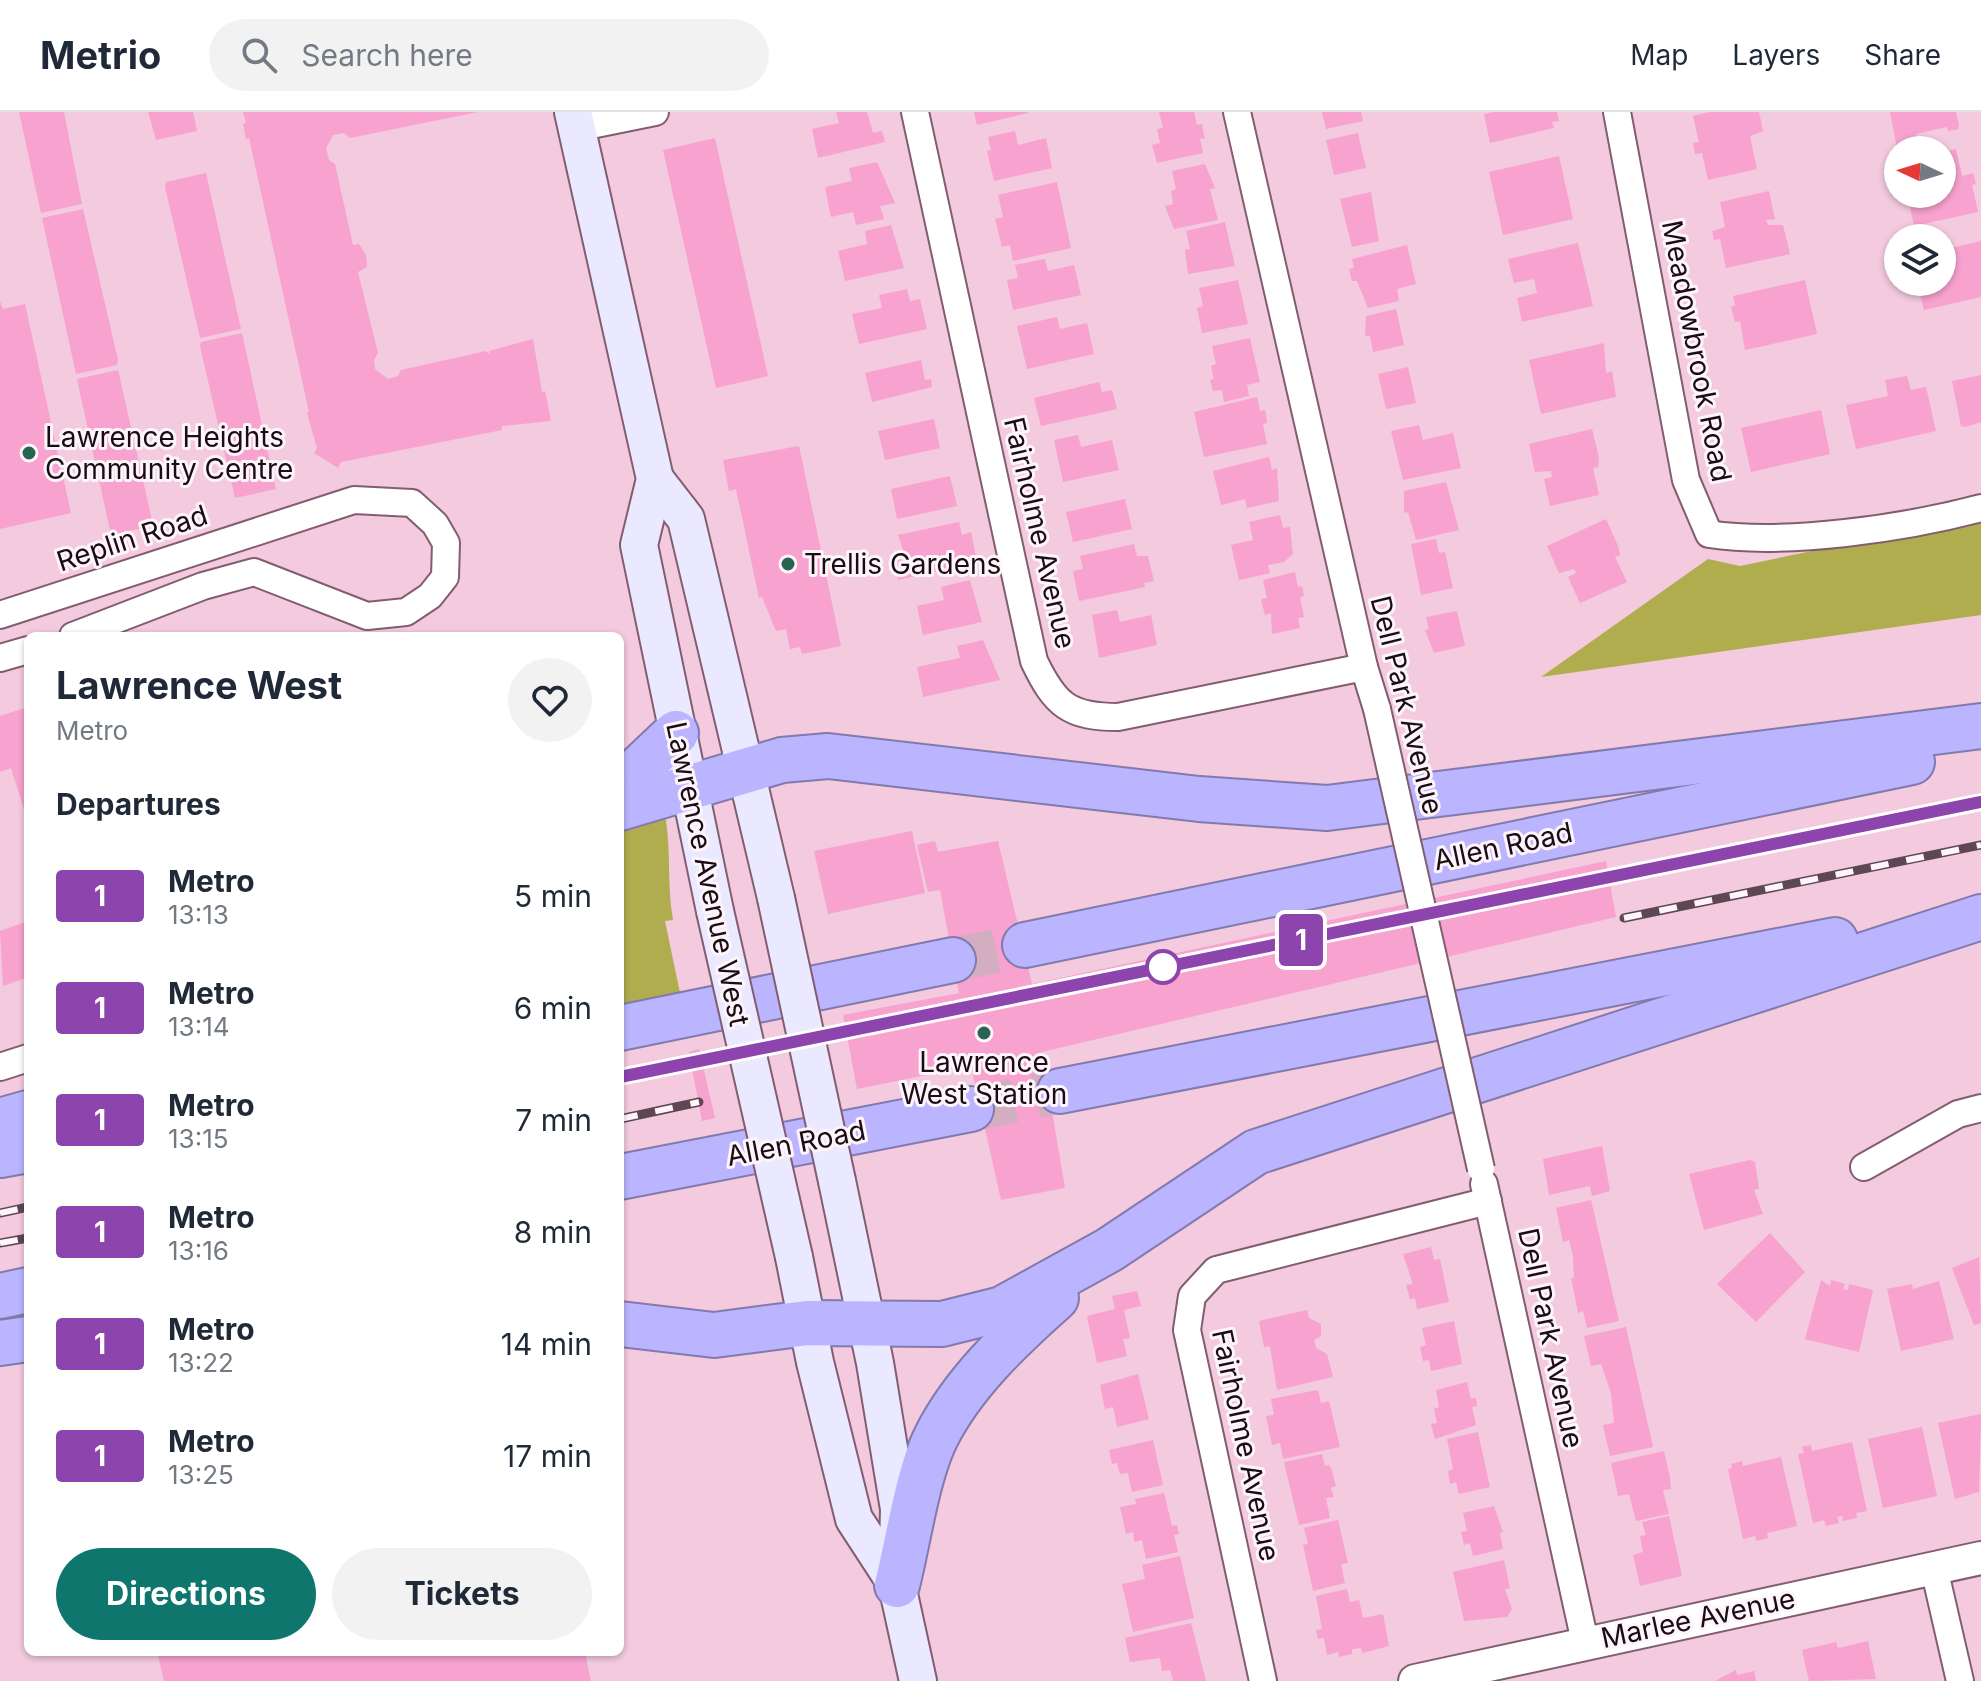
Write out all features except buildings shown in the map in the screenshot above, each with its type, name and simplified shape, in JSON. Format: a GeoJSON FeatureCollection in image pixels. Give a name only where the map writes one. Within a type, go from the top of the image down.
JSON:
{"type":"FeatureCollection","features":[{"type":"Feature","properties":{"kind":"highway"},"geometry":{"type":"LineString","coordinates":[[624,807],[792,758],[828,756],[1199,799],[1327,808],[1981,726]]}},
{"type":"Feature","properties":{"kind":"highway"},"geometry":{"type":"LineString","coordinates":[[624,782],[676,733]]}},
{"type":"Feature","properties":{"kind":"highway","name":"Allen Road"},"geometry":{"type":"LineString","coordinates":[[1025,945],[1981,747]]}},
{"type":"Feature","properties":{"kind":"highway"},"geometry":{"type":"LineString","coordinates":[[1060,1091],[1981,915]]}},
{"type":"Feature","properties":{"kind":"highway"},"geometry":{"type":"LineString","coordinates":[[624,1324],[714,1335],[807,1323],[942,1324],[1002,1309],[1109,1250],[1256,1152],[1981,915]]}},
{"type":"Feature","properties":{"kind":"highway"},"geometry":{"type":"LineString","coordinates":[[624,1027],[953,960]]}},
{"type":"Feature","properties":{"kind":"highway","name":"Allen Road"},"geometry":{"type":"LineString","coordinates":[[624,1176],[971,1109]]}},
{"type":"Feature","properties":{"kind":"highway"},"geometry":{"type":"LineString","coordinates":[[0,1121],[24,1114]]}},
{"type":"Feature","properties":{"kind":"highway"},"geometry":{"type":"LineString","coordinates":[[0,1155],[24,1151]]}},
{"type":"Feature","properties":{"kind":"highway"},"geometry":{"type":"LineString","coordinates":[[897,1585],[935,1439],[960,1399],[1014,1335],[1109,1250]]}},
{"type":"Feature","properties":{"kind":"highway"},"geometry":{"type":"LineString","coordinates":[[0,1296],[24,1291]]}},
{"type":"Feature","properties":{"kind":"highway"},"geometry":{"type":"LineString","coordinates":[[0,1343],[24,1340]]}},
{"type":"Feature","properties":{"kind":"main road","name":"Lawrence Avenue West"},"geometry":{"type":"LineString","coordinates":[[574,120],[655,479],[686,519],[748,769],[866,1324],[899,1509],[897,1585],[918,1681]]}},
{"type":"Feature","properties":{"kind":"main road","name":"Lawrence Avenue West"},"geometry":{"type":"LineString","coordinates":[[655,479],[639,545],[676,733],[807,1323],[854,1519],[897,1585]]}},
{"type":"Feature","properties":{"kind":"street"},"geometry":{"type":"LineString","coordinates":[[574,120],[655,112]]}},
{"type":"Feature","properties":{"kind":"street","name":"Fairholme Avenue"},"geometry":{"type":"LineString","coordinates":[[915,112],[1034,661],[1047,690],[1065,707],[1088,717],[1118,717],[1364,667]]}},
{"type":"Feature","properties":{"kind":"street","name":"Dell Park Avenue"},"geometry":{"type":"LineString","coordinates":[[1237,112],[1364,667],[1377,709],[1585,1642]]}},
{"type":"Feature","properties":{"kind":"street","name":"Meadowbrook Road"},"geometry":{"type":"LineString","coordinates":[[1617,112],[1686,480],[1709,534],[1737,538],[1787,537],[1918,523],[1981,508]]}},
{"type":"Feature","properties":{"kind":"street","name":"Replin Road"},"geometry":{"type":"LineString","coordinates":[[0,615],[354,500],[412,503],[435,524],[446,543],[445,577],[430,596],[406,612],[367,616],[254,572],[203,586],[83,632]]}},
{"type":"Feature","properties":{"kind":"street"},"geometry":{"type":"LineString","coordinates":[[0,658],[24,651]]}},
{"type":"Feature","properties":{"kind":"street"},"geometry":{"type":"LineString","coordinates":[[0,1067],[24,1059]]}},
{"type":"Feature","properties":{"kind":"street"},"geometry":{"type":"LineString","coordinates":[[1864,1167],[1958,1114],[1981,1108]]}},
{"type":"Feature","properties":{"kind":"street","name":"Fairholme Avenue"},"geometry":{"type":"LineString","coordinates":[[1263,1681],[1187,1330],[1192,1296],[1216,1270],[1488,1201]]}},
{"type":"Feature","properties":{"kind":"street","name":"Marlee Avenue"},"geometry":{"type":"LineString","coordinates":[[1415,1681],[1981,1558]]}},
{"type":"Feature","properties":{"kind":"street"},"geometry":{"type":"LineString","coordinates":[[1934,1568],[1960,1681]]}},
{"type":"Feature","properties":{"kind":"shaded area"},"geometry":{"type":"Polygon","coordinates":[[[1981,516],[1981,615],[1541,677],[1708,559],[1740,566],[1981,516]]]}},
{"type":"Feature","properties":{"kind":"shaded area"},"geometry":{"type":"Polygon","coordinates":[[[660,814],[666,820],[673,920],[665,921],[680,993],[624,1005],[624,828],[660,814]]]}},
{"type":"Feature","properties":{"kind":"tunnel"},"geometry":{"type":"LineString","coordinates":[[953,960],[1025,945]]}},
{"type":"Feature","properties":{"kind":"tunnel"},"geometry":{"type":"LineString","coordinates":[[971,1109],[1060,1091]]}},
{"type":"Feature","properties":{"kind":"railway"},"geometry":{"type":"LineString","coordinates":[[1615,877],[1981,802]]}},
{"type":"Feature","properties":{"kind":"railway"},"geometry":{"type":"LineString","coordinates":[[1624,918],[1981,845]]}},
{"type":"Feature","properties":{"kind":"railway"},"geometry":{"type":"LineString","coordinates":[[624,1076],[679,1063]]}},
{"type":"Feature","properties":{"kind":"railway"},"geometry":{"type":"LineString","coordinates":[[624,1118],[699,1102]]}},
{"type":"Feature","properties":{"kind":"railway"},"geometry":{"type":"LineString","coordinates":[[0,1213],[24,1208]]}},
{"type":"Feature","properties":{"kind":"railway"},"geometry":{"type":"LineString","coordinates":[[0,1243],[24,1239]]}},
{"type":"Feature","properties":{"kind":"metro line","name":"1"},"geometry":{"type":"LineString","coordinates":[[624,1076],[723,1053],[1659,869],[1981,802]]}},
{"type":"Feature","properties":{"kind":"place","name":"Lawrence Heights Community Centre"},"geometry":{"type":"Point","coordinates":[29,453]}},
{"type":"Feature","properties":{"kind":"place","name":"Trellis Gardens"},"geometry":{"type":"Point","coordinates":[788,564]}},
{"type":"Feature","properties":{"kind":"place","name":"Lawrence West Station"},"geometry":{"type":"Point","coordinates":[984,1033]}}]}
